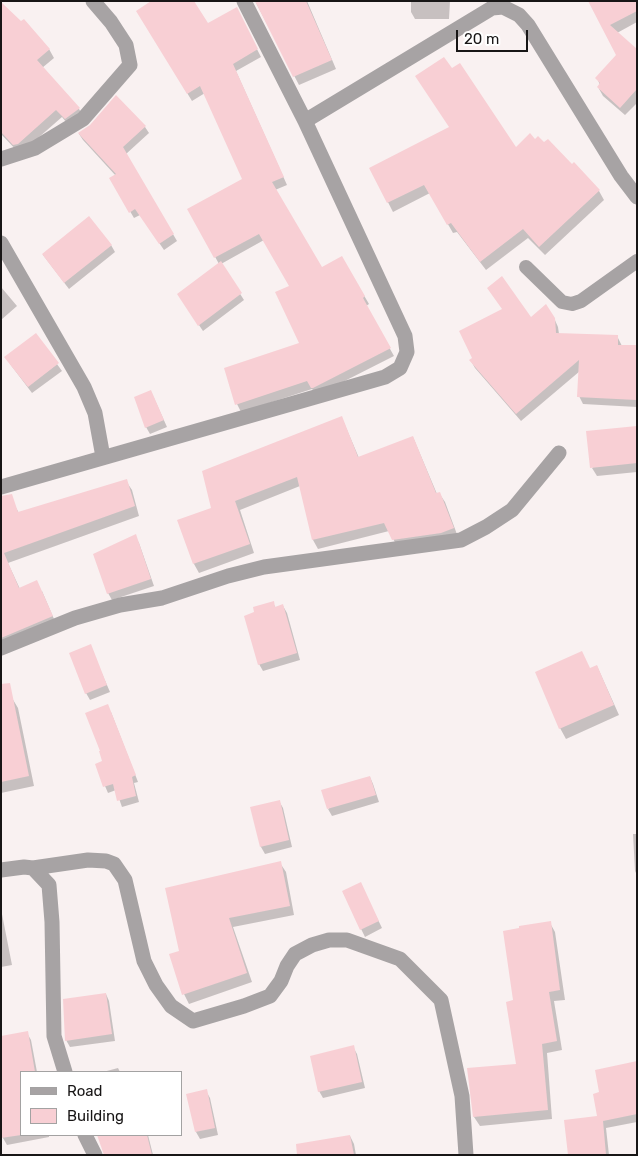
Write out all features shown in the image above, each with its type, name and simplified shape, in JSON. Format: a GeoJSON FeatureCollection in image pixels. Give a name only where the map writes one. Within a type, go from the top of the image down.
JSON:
{"type":"FeatureCollection","features":[{"type":"Feature","properties":{"kind":"street"},"geometry":{"type":"LineString","coordinates":[[1,158],[35,148],[83,119],[130,65],[126,46],[112,22],[93,1]]}},
{"type":"Feature","properties":{"kind":"street"},"geometry":{"type":"LineString","coordinates":[[1,487],[385,377],[400,368],[407,352],[405,336],[305,121],[244,1]]}},
{"type":"Feature","properties":{"kind":"street"},"geometry":{"type":"LineString","coordinates":[[305,121],[492,8],[503,7],[519,15],[528,25],[621,176],[637,197]]}},
{"type":"Feature","properties":{"kind":"street"},"geometry":{"type":"LineString","coordinates":[[1,243],[84,387],[95,413],[103,458]]}},
{"type":"Feature","properties":{"kind":"street"},"geometry":{"type":"LineString","coordinates":[[1,648],[75,618],[120,605],[162,598],[228,576],[264,567],[461,540],[512,510],[560,453]]}},
{"type":"Feature","properties":{"kind":"street"},"geometry":{"type":"LineString","coordinates":[[1,870],[24,867],[33,868],[88,860],[106,861],[114,864],[125,880],[144,960],[156,985],[171,1006],[193,1021],[270,996],[281,981],[287,966],[295,954],[329,940],[346,940],[400,959],[440,1000],[462,1096],[466,1155]]}},
{"type":"Feature","properties":{"kind":"street"},"geometry":{"type":"LineString","coordinates":[[33,868],[49,886],[52,922],[54,1036],[65,1071]]}},
{"type":"Feature","properties":{"kind":"street"},"geometry":{"type":"LineString","coordinates":[[86,1136],[95,1155]]}},
{"type":"Feature","properties":{"kind":"lane"},"geometry":{"type":"LineString","coordinates":[[526,267],[562,302],[572,304],[581,301],[637,261]]}},
{"type":"Feature","properties":{"kind":"building"},"geometry":{"type":"Polygon","coordinates":[[[151,1],[194,1],[208,23],[237,7],[258,49],[233,64],[284,177],[272,182],[322,267],[342,256],[391,348],[313,388],[311,388],[307,381],[235,405],[224,368],[299,343],[275,292],[289,286],[259,234],[214,258],[187,209],[242,179],[200,86],[187,94],[136,11],[151,1]]]}},
{"type":"Feature","properties":{"kind":"building"},"geometry":{"type":"Polygon","coordinates":[[[255,1],[306,1],[332,60],[293,77],[255,1]]]}},
{"type":"Feature","properties":{"kind":"building"},"geometry":{"type":"Polygon","coordinates":[[[588,1],[637,1],[637,11],[610,25],[637,49],[637,89],[620,108],[597,87],[600,83],[595,78],[616,55],[588,1]]]}},
{"type":"Feature","properties":{"kind":"building"},"geometry":{"type":"Polygon","coordinates":[[[1,2],[21,21],[24,19],[50,49],[37,60],[80,108],[65,119],[56,110],[18,144],[13,145],[1,132],[1,2]]]}},
{"type":"Feature","properties":{"kind":"building"},"geometry":{"type":"Polygon","coordinates":[[[444,57],[452,68],[460,63],[516,147],[530,133],[535,139],[538,136],[544,142],[548,139],[572,164],[574,162],[600,190],[539,247],[523,229],[480,262],[451,223],[447,225],[424,185],[387,203],[369,168],[449,127],[415,76],[444,57]]]}},
{"type":"Feature","properties":{"kind":"building"},"geometry":{"type":"Polygon","coordinates":[[[116,95],[146,126],[123,147],[174,234],[159,244],[135,209],[129,213],[109,178],[116,174],[78,133],[90,125],[116,95]]]}},
{"type":"Feature","properties":{"kind":"building"},"geometry":{"type":"Polygon","coordinates":[[[89,216],[112,245],[64,283],[42,254],[89,216]]]}},
{"type":"Feature","properties":{"kind":"building"},"geometry":{"type":"Polygon","coordinates":[[[221,261],[242,293],[198,326],[177,294],[221,261]]]}},
{"type":"Feature","properties":{"kind":"building"},"geometry":{"type":"Polygon","coordinates":[[[502,276],[531,317],[546,304],[555,318],[556,333],[618,335],[618,345],[637,345],[637,400],[577,397],[579,360],[516,414],[469,360],[472,358],[459,331],[502,309],[487,288],[502,276]]]}},
{"type":"Feature","properties":{"kind":"building"},"geometry":{"type":"Polygon","coordinates":[[[36,333],[59,363],[28,387],[4,357],[36,333]]]}},
{"type":"Feature","properties":{"kind":"building"},"geometry":{"type":"Polygon","coordinates":[[[151,390],[164,420],[145,428],[134,397],[151,390]]]}},
{"type":"Feature","properties":{"kind":"building"},"geometry":{"type":"Polygon","coordinates":[[[342,416],[358,457],[413,436],[436,493],[440,492],[454,528],[441,533],[392,540],[384,523],[312,540],[297,477],[235,501],[250,544],[193,564],[177,520],[211,508],[202,471],[342,416]]]}},
{"type":"Feature","properties":{"kind":"building"},"geometry":{"type":"Polygon","coordinates":[[[637,426],[637,463],[590,468],[586,431],[637,426]]]}},
{"type":"Feature","properties":{"kind":"building"},"geometry":{"type":"Polygon","coordinates":[[[127,479],[135,506],[4,553],[19,588],[37,580],[53,616],[1,638],[1,496],[12,494],[18,512],[127,479]]]}},
{"type":"Feature","properties":{"kind":"building"},"geometry":{"type":"Polygon","coordinates":[[[136,534],[151,579],[107,594],[93,554],[136,534]]]}},
{"type":"Feature","properties":{"kind":"building"},"geometry":{"type":"Polygon","coordinates":[[[274,601],[275,607],[283,604],[297,653],[258,665],[244,616],[254,612],[253,607],[274,601]]]}},
{"type":"Feature","properties":{"kind":"building"},"geometry":{"type":"Polygon","coordinates":[[[91,644],[107,685],[85,694],[69,653],[91,644]]]}},
{"type":"Feature","properties":{"kind":"building"},"geometry":{"type":"Polygon","coordinates":[[[582,651],[590,668],[597,665],[614,705],[559,729],[535,672],[582,651]]]}},
{"type":"Feature","properties":{"kind":"building"},"geometry":{"type":"Polygon","coordinates":[[[10,683],[29,776],[1,782],[1,684],[10,683]]]}},
{"type":"Feature","properties":{"kind":"building"},"geometry":{"type":"Polygon","coordinates":[[[108,704],[136,775],[132,777],[136,796],[117,801],[113,784],[103,787],[95,764],[102,761],[100,751],[85,713],[108,704]]]}},
{"type":"Feature","properties":{"kind":"building"},"geometry":{"type":"Polygon","coordinates":[[[370,776],[376,795],[327,809],[321,790],[370,776]]]}},
{"type":"Feature","properties":{"kind":"building"},"geometry":{"type":"Polygon","coordinates":[[[280,800],[289,840],[260,847],[250,807],[280,800]]]}},
{"type":"Feature","properties":{"kind":"building"},"geometry":{"type":"Polygon","coordinates":[[[281,861],[290,906],[229,918],[247,973],[182,995],[169,954],[179,951],[165,888],[281,861]]]}},
{"type":"Feature","properties":{"kind":"building"},"geometry":{"type":"Polygon","coordinates":[[[361,882],[379,921],[360,930],[342,891],[361,882]]]}},
{"type":"Feature","properties":{"kind":"building"},"geometry":{"type":"Polygon","coordinates":[[[551,921],[560,990],[549,992],[557,1041],[542,1044],[548,1110],[473,1117],[467,1068],[516,1064],[506,1002],[513,1000],[503,931],[519,928],[519,926],[551,921]]]}},
{"type":"Feature","properties":{"kind":"building"},"geometry":{"type":"Polygon","coordinates":[[[106,993],[112,1034],[65,1041],[63,999],[106,993]]]}},
{"type":"Feature","properties":{"kind":"building"},"geometry":{"type":"Polygon","coordinates":[[[28,1031],[35,1071],[20,1071],[20,1135],[1,1138],[1,1036],[28,1031]]]}},
{"type":"Feature","properties":{"kind":"building"},"geometry":{"type":"Polygon","coordinates":[[[354,1045],[362,1082],[318,1092],[310,1056],[354,1045]]]}},
{"type":"Feature","properties":{"kind":"building"},"geometry":{"type":"Polygon","coordinates":[[[637,1061],[637,1114],[603,1121],[606,1155],[568,1155],[564,1120],[597,1116],[593,1094],[599,1092],[595,1070],[637,1061]]]}},
{"type":"Feature","properties":{"kind":"building"},"geometry":{"type":"Polygon","coordinates":[[[207,1089],[215,1128],[195,1132],[186,1094],[207,1089]]]}},
{"type":"Feature","properties":{"kind":"building"},"geometry":{"type":"Polygon","coordinates":[[[350,1135],[354,1155],[297,1155],[296,1144],[350,1135]]]}},
{"type":"Feature","properties":{"kind":"building"},"geometry":{"type":"Polygon","coordinates":[[[97,1136],[147,1136],[152,1155],[104,1155],[97,1136]]]}}]}
